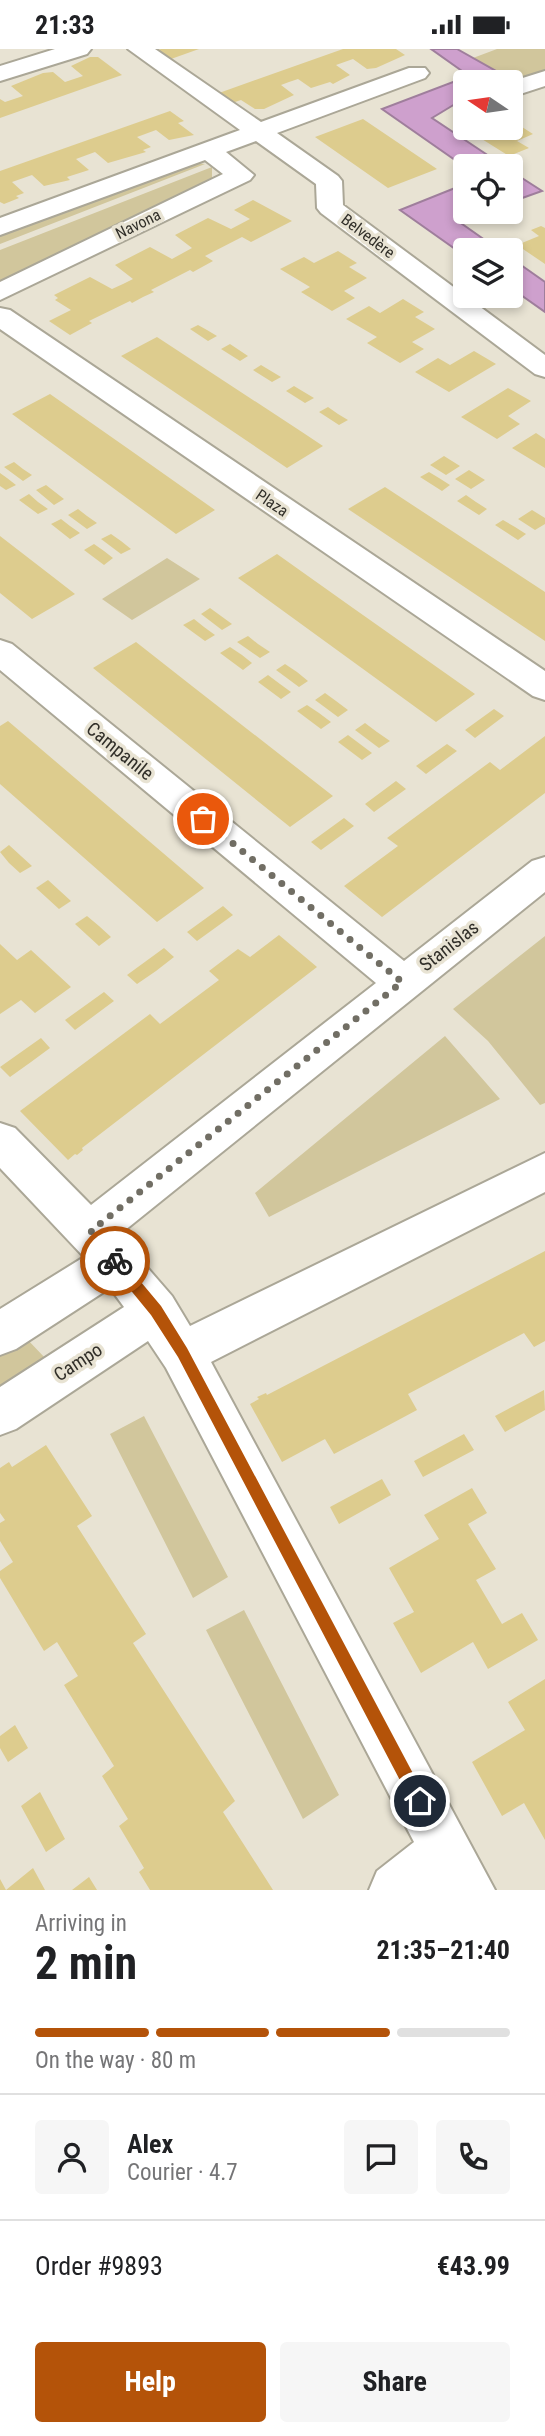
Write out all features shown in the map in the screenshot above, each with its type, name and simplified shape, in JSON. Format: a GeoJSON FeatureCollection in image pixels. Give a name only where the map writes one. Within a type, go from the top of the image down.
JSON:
{"type":"FeatureCollection","features":[{"type":"Feature","properties":{"kind":"street"},"geometry":{"type":"LineString","coordinates":[[0,74],[79,49]]}},
{"type":"Feature","properties":{"kind":"street","name":"Belvedère"},"geometry":{"type":"LineString","coordinates":[[140,49],[329,181],[330,208],[545,368]]}},
{"type":"Feature","properties":{"kind":"street"},"geometry":{"type":"LineString","coordinates":[[0,227],[417,73]]}},
{"type":"Feature","properties":{"kind":"street"},"geometry":{"type":"LineString","coordinates":[[523,86],[545,78]]}},
{"type":"Feature","properties":{"kind":"street","name":"Navona"},"geometry":{"type":"LineString","coordinates":[[0,292],[241,175],[209,151]]}},
{"type":"Feature","properties":{"kind":"street","name":"Plaza"},"geometry":{"type":"LineString","coordinates":[[0,316],[545,688]]}},
{"type":"Feature","properties":{"kind":"street","name":"Campanile"},"geometry":{"type":"LineString","coordinates":[[0,652],[402,982]]}},
{"type":"Feature","properties":{"kind":"street","name":"Stanislas"},"geometry":{"type":"LineString","coordinates":[[103,1246],[402,982],[545,871]]}},
{"type":"Feature","properties":{"kind":"street"},"geometry":{"type":"LineString","coordinates":[[0,1140],[103,1246],[156,1311],[183,1353],[457,1870],[396,1890]]}},
{"type":"Feature","properties":{"kind":"street"},"geometry":{"type":"LineString","coordinates":[[183,1353],[545,1171]]}},
{"type":"Feature","properties":{"kind":"street"},"geometry":{"type":"LineString","coordinates":[[0,1334],[103,1246]]}},
{"type":"Feature","properties":{"kind":"street","name":"Campo"},"geometry":{"type":"LineString","coordinates":[[0,1413],[156,1311]]}},
{"type":"Feature","properties":{"kind":"shaded area"},"geometry":{"type":"Polygon","coordinates":[[[431,49],[457,49],[494,70],[461,70],[431,49]]]}},
{"type":"Feature","properties":{"kind":"shaded area"},"geometry":{"type":"Polygon","coordinates":[[[497,49],[545,49],[545,73],[523,79],[523,70],[482,70],[473,58],[497,49]]]}},
{"type":"Feature","properties":{"kind":"shaded area"},"geometry":{"type":"Polygon","coordinates":[[[453,82],[453,105],[432,118],[453,132],[453,140],[465,140],[486,154],[453,154],[453,159],[382,109],[453,82]]]}},
{"type":"Feature","properties":{"kind":"shaded area"},"geometry":{"type":"Polygon","coordinates":[[[196,163],[205,164],[0,244],[0,235],[196,163]]]}},
{"type":"Feature","properties":{"kind":"shaded area"},"geometry":{"type":"Polygon","coordinates":[[[212,167],[212,178],[0,281],[0,250],[212,167]]]}},
{"type":"Feature","properties":{"kind":"shaded area"},"geometry":{"type":"Polygon","coordinates":[[[523,179],[542,191],[523,198],[523,179]]]}},
{"type":"Feature","properties":{"kind":"shaded area"},"geometry":{"type":"Polygon","coordinates":[[[453,189],[453,224],[462,224],[482,238],[453,238],[453,248],[400,210],[453,189]]]}},
{"type":"Feature","properties":{"kind":"shaded area"},"geometry":{"type":"Polygon","coordinates":[[[523,266],[545,282],[545,312],[523,296],[523,266]]]}},
{"type":"Feature","properties":{"kind":"shaded area"},"geometry":{"type":"Polygon","coordinates":[[[167,558],[200,579],[132,620],[102,599],[167,558]]]}},
{"type":"Feature","properties":{"kind":"shaded area"},"geometry":{"type":"Polygon","coordinates":[[[545,936],[545,1103],[540,1105],[488,1041],[453,1009],[545,936]]]}},
{"type":"Feature","properties":{"kind":"shaded area"},"geometry":{"type":"Polygon","coordinates":[[[445,1036],[500,1099],[269,1217],[255,1193],[445,1036]]]}},
{"type":"Feature","properties":{"kind":"shaded area"},"geometry":{"type":"Polygon","coordinates":[[[26,1338],[46,1359],[0,1388],[0,1355],[26,1338]]]}},
{"type":"Feature","properties":{"kind":"shaded area"},"geometry":{"type":"Polygon","coordinates":[[[144,1416],[228,1577],[193,1598],[110,1434],[144,1416]]]}},
{"type":"Feature","properties":{"kind":"shaded area"},"geometry":{"type":"Polygon","coordinates":[[[244,1610],[339,1795],[303,1819],[206,1630],[244,1610]]]}},
{"type":"Feature","properties":{"kind":"building"},"geometry":{"type":"Polygon","coordinates":[[[199,49],[171,59],[158,50],[199,49]]]}},
{"type":"Feature","properties":{"kind":"building"},"geometry":{"type":"Polygon","coordinates":[[[343,49],[396,49],[405,55],[376,68],[367,69],[353,59],[336,65],[350,75],[333,84],[330,82],[311,88],[298,79],[281,85],[294,95],[264,109],[255,109],[241,100],[232,103],[219,93],[343,49]]]}},
{"type":"Feature","properties":{"kind":"building"},"geometry":{"type":"Polygon","coordinates":[[[90,57],[98,57],[122,75],[0,118],[0,99],[5,102],[23,96],[11,86],[43,73],[53,72],[65,82],[83,76],[71,66],[90,57]]]}},
{"type":"Feature","properties":{"kind":"building"},"geometry":{"type":"Polygon","coordinates":[[[170,111],[184,121],[178,123],[194,135],[169,140],[156,130],[137,137],[151,147],[143,150],[146,152],[108,163],[95,152],[76,159],[89,170],[67,177],[70,180],[44,186],[32,175],[12,182],[24,193],[16,196],[19,198],[4,204],[0,202],[0,171],[170,111]]]}},
{"type":"Feature","properties":{"kind":"building"},"geometry":{"type":"Polygon","coordinates":[[[363,119],[437,169],[388,188],[315,137],[363,119]]]}},
{"type":"Feature","properties":{"kind":"building"},"geometry":{"type":"Polygon","coordinates":[[[523,128],[533,134],[523,138],[523,128]]]}},
{"type":"Feature","properties":{"kind":"building"},"geometry":{"type":"Polygon","coordinates":[[[483,140],[519,140],[517,141],[529,148],[506,154],[483,140]]]}},
{"type":"Feature","properties":{"kind":"building"},"geometry":{"type":"Polygon","coordinates":[[[253,200],[292,221],[251,242],[242,237],[205,256],[213,261],[151,290],[154,292],[132,303],[130,301],[89,321],[92,323],[70,335],[49,321],[71,310],[55,300],[58,298],[54,295],[90,277],[112,289],[123,284],[133,279],[115,265],[150,247],[172,259],[192,248],[175,235],[208,218],[231,229],[250,219],[234,210],[253,200]]]}},
{"type":"Feature","properties":{"kind":"building"},"geometry":{"type":"Polygon","coordinates":[[[541,226],[545,228],[545,264],[523,249],[523,243],[539,236],[531,230],[541,226]]]}},
{"type":"Feature","properties":{"kind":"building"},"geometry":{"type":"Polygon","coordinates":[[[338,251],[357,263],[349,267],[367,278],[344,291],[355,298],[332,311],[301,292],[310,287],[280,269],[304,257],[314,263],[338,251]]]}},
{"type":"Feature","properties":{"kind":"building"},"geometry":{"type":"Polygon","coordinates":[[[403,299],[424,312],[415,317],[435,329],[412,342],[424,349],[400,363],[367,343],[377,337],[346,319],[369,306],[380,313],[403,299]]]}},
{"type":"Feature","properties":{"kind":"building"},"geometry":{"type":"Polygon","coordinates":[[[198,325],[217,336],[208,341],[190,329],[198,325]]]}},
{"type":"Feature","properties":{"kind":"building"},"geometry":{"type":"Polygon","coordinates":[[[157,337],[323,446],[287,468],[121,356],[157,337]]]}},
{"type":"Feature","properties":{"kind":"building"},"geometry":{"type":"Polygon","coordinates":[[[230,344],[248,356],[240,361],[221,349],[230,344]]]}},
{"type":"Feature","properties":{"kind":"building"},"geometry":{"type":"Polygon","coordinates":[[[474,351],[496,364],[449,392],[415,372],[438,358],[450,365],[474,351]]]}},
{"type":"Feature","properties":{"kind":"building"},"geometry":{"type":"Polygon","coordinates":[[[261,365],[281,377],[272,382],[253,370],[261,365]]]}},
{"type":"Feature","properties":{"kind":"building"},"geometry":{"type":"Polygon","coordinates":[[[294,386],[314,398],[305,403],[286,391],[294,386]]]}},
{"type":"Feature","properties":{"kind":"building"},"geometry":{"type":"Polygon","coordinates":[[[508,388],[531,401],[508,416],[520,424],[497,439],[461,417],[508,388]]]}},
{"type":"Feature","properties":{"kind":"building"},"geometry":{"type":"Polygon","coordinates":[[[50,394],[215,510],[176,534],[12,414],[50,394]]]}},
{"type":"Feature","properties":{"kind":"building"},"geometry":{"type":"Polygon","coordinates":[[[328,407],[348,420],[339,425],[319,412],[328,407]]]}},
{"type":"Feature","properties":{"kind":"building"},"geometry":{"type":"Polygon","coordinates":[[[536,433],[545,439],[545,468],[512,448],[536,433]]]}},
{"type":"Feature","properties":{"kind":"building"},"geometry":{"type":"Polygon","coordinates":[[[444,456],[460,466],[446,475],[430,465],[444,456]]]}},
{"type":"Feature","properties":{"kind":"building"},"geometry":{"type":"Polygon","coordinates":[[[14,462],[32,475],[23,481],[4,467],[14,462]]]}},
{"type":"Feature","properties":{"kind":"building"},"geometry":{"type":"Polygon","coordinates":[[[469,470],[485,480],[471,489],[455,479],[469,470]]]}},
{"type":"Feature","properties":{"kind":"building"},"geometry":{"type":"Polygon","coordinates":[[[429,472],[450,485],[442,491],[420,477],[429,472]]]}},
{"type":"Feature","properties":{"kind":"building"},"geometry":{"type":"Polygon","coordinates":[[[0,473],[16,485],[6,490],[0,486],[0,473]]]}},
{"type":"Feature","properties":{"kind":"building"},"geometry":{"type":"Polygon","coordinates":[[[46,485],[64,499],[54,505],[36,490],[46,485]]]}},
{"type":"Feature","properties":{"kind":"building"},"geometry":{"type":"Polygon","coordinates":[[[385,487],[545,592],[545,641],[348,509],[385,487]]]}},
{"type":"Feature","properties":{"kind":"building"},"geometry":{"type":"Polygon","coordinates":[[[29,494],[48,509],[38,514],[19,500],[29,494]]]}},
{"type":"Feature","properties":{"kind":"building"},"geometry":{"type":"Polygon","coordinates":[[[466,495],[487,509],[479,515],[457,501],[466,495]]]}},
{"type":"Feature","properties":{"kind":"building"},"geometry":{"type":"Polygon","coordinates":[[[78,509],[97,523],[87,529],[68,515],[78,509]]]}},
{"type":"Feature","properties":{"kind":"building"},"geometry":{"type":"Polygon","coordinates":[[[532,510],[545,518],[545,524],[535,530],[518,519],[532,510]]]}},
{"type":"Feature","properties":{"kind":"building"},"geometry":{"type":"Polygon","coordinates":[[[61,519],[80,533],[70,539],[51,524],[61,519]]]}},
{"type":"Feature","properties":{"kind":"building"},"geometry":{"type":"Polygon","coordinates":[[[503,520],[526,534],[518,540],[495,525],[503,520]]]}},
{"type":"Feature","properties":{"kind":"building"},"geometry":{"type":"Polygon","coordinates":[[[111,534],[131,549],[121,554],[101,539],[111,534]]]}},
{"type":"Feature","properties":{"kind":"building"},"geometry":{"type":"Polygon","coordinates":[[[0,536],[75,594],[32,619],[0,593],[0,536]]]}},
{"type":"Feature","properties":{"kind":"building"},"geometry":{"type":"Polygon","coordinates":[[[94,544],[113,558],[104,565],[84,550],[94,544]]]}},
{"type":"Feature","properties":{"kind":"building"},"geometry":{"type":"Polygon","coordinates":[[[277,554],[475,694],[436,722],[238,578],[277,554]]]}},
{"type":"Feature","properties":{"kind":"building"},"geometry":{"type":"Polygon","coordinates":[[[210,608],[232,624],[222,630],[201,614],[210,608]]]}},
{"type":"Feature","properties":{"kind":"building"},"geometry":{"type":"Polygon","coordinates":[[[194,619],[215,635],[205,641],[183,625],[194,619]]]}},
{"type":"Feature","properties":{"kind":"building"},"geometry":{"type":"Polygon","coordinates":[[[248,636],[270,652],[260,658],[237,642],[248,636]]]}},
{"type":"Feature","properties":{"kind":"building"},"geometry":{"type":"Polygon","coordinates":[[[136,642],[333,796],[290,827],[93,668],[136,642]]]}},
{"type":"Feature","properties":{"kind":"building"},"geometry":{"type":"Polygon","coordinates":[[[230,647],[252,663],[243,670],[220,653],[230,647]]]}},
{"type":"Feature","properties":{"kind":"building"},"geometry":{"type":"Polygon","coordinates":[[[285,664],[308,681],[299,687],[276,670],[285,664]]]}},
{"type":"Feature","properties":{"kind":"building"},"geometry":{"type":"Polygon","coordinates":[[[268,675],[291,692],[281,699],[258,682],[268,675]]]}},
{"type":"Feature","properties":{"kind":"building"},"geometry":{"type":"Polygon","coordinates":[[[325,693],[348,710],[338,717],[315,700],[325,693]]]}},
{"type":"Feature","properties":{"kind":"building"},"geometry":{"type":"Polygon","coordinates":[[[307,705],[331,722],[321,729],[297,711],[307,705]]]}},
{"type":"Feature","properties":{"kind":"building"},"geometry":{"type":"Polygon","coordinates":[[[494,709],[504,716],[475,738],[465,730],[494,709]]]}},
{"type":"Feature","properties":{"kind":"building"},"geometry":{"type":"Polygon","coordinates":[[[8,721],[204,888],[157,922],[0,784],[0,726],[8,721]]]}},
{"type":"Feature","properties":{"kind":"building"},"geometry":{"type":"Polygon","coordinates":[[[365,723],[390,741],[379,748],[355,730],[365,723]]]}},
{"type":"Feature","properties":{"kind":"building"},"geometry":{"type":"Polygon","coordinates":[[[348,735],[372,753],[362,760],[338,742],[348,735]]]}},
{"type":"Feature","properties":{"kind":"building"},"geometry":{"type":"Polygon","coordinates":[[[545,736],[545,793],[382,917],[344,886],[398,846],[387,838],[490,762],[500,770],[545,736]]]}},
{"type":"Feature","properties":{"kind":"building"},"geometry":{"type":"Polygon","coordinates":[[[447,744],[457,751],[426,774],[416,766],[447,744]]]}},
{"type":"Feature","properties":{"kind":"building"},"geometry":{"type":"Polygon","coordinates":[[[396,781],[406,789],[374,812],[365,804],[396,781]]]}},
{"type":"Feature","properties":{"kind":"building"},"geometry":{"type":"Polygon","coordinates":[[[344,818],[354,826],[321,850],[311,842],[344,818]]]}},
{"type":"Feature","properties":{"kind":"building"},"geometry":{"type":"Polygon","coordinates":[[[9,845],[32,866],[20,873],[9,863],[0,852],[9,845]]]}},
{"type":"Feature","properties":{"kind":"building"},"geometry":{"type":"Polygon","coordinates":[[[48,880],[71,901],[59,909],[36,888],[48,880]]]}},
{"type":"Feature","properties":{"kind":"building"},"geometry":{"type":"Polygon","coordinates":[[[223,906],[233,915],[197,941],[187,932],[223,906]]]}},
{"type":"Feature","properties":{"kind":"building"},"geometry":{"type":"Polygon","coordinates":[[[87,916],[111,937],[99,946],[75,924],[87,916]]]}},
{"type":"Feature","properties":{"kind":"building"},"geometry":{"type":"Polygon","coordinates":[[[279,935],[317,967],[82,1148],[77,1155],[68,1160],[20,1111],[150,1014],[160,1024],[219,980],[209,971],[238,949],[250,957],[279,935]]]}},
{"type":"Feature","properties":{"kind":"building"},"geometry":{"type":"Polygon","coordinates":[[[0,944],[17,960],[31,950],[71,987],[35,1013],[21,1000],[0,1014],[0,944]]]}},
{"type":"Feature","properties":{"kind":"building"},"geometry":{"type":"Polygon","coordinates":[[[164,948],[174,957],[156,971],[137,984],[127,975],[164,948]]]}},
{"type":"Feature","properties":{"kind":"building"},"geometry":{"type":"Polygon","coordinates":[[[104,992],[114,1001],[75,1030],[65,1020],[104,992]]]}},
{"type":"Feature","properties":{"kind":"building"},"geometry":{"type":"Polygon","coordinates":[[[41,1038],[50,1048],[10,1077],[0,1067],[41,1038]]]}},
{"type":"Feature","properties":{"kind":"building"},"geometry":{"type":"Polygon","coordinates":[[[545,1251],[545,1341],[534,1347],[524,1333],[408,1394],[417,1410],[376,1432],[334,1454],[325,1439],[282,1462],[250,1404],[259,1399],[257,1397],[266,1393],[267,1395],[545,1251]]]}},
{"type":"Feature","properties":{"kind":"building"},"geometry":{"type":"Polygon","coordinates":[[[544,1390],[545,1410],[505,1432],[495,1416],[544,1390]]]}},
{"type":"Feature","properties":{"kind":"building"},"geometry":{"type":"Polygon","coordinates":[[[464,1434],[474,1450],[423,1477],[414,1461],[464,1434]]]}},
{"type":"Feature","properties":{"kind":"building"},"geometry":{"type":"Polygon","coordinates":[[[46,1445],[92,1516],[77,1526],[146,1634],[133,1643],[235,1801],[223,1812],[273,1890],[150,1890],[139,1872],[144,1868],[119,1826],[128,1819],[102,1776],[114,1766],[64,1685],[78,1676],[57,1642],[44,1651],[0,1578],[0,1571],[13,1562],[0,1541],[0,1523],[5,1520],[0,1513],[0,1468],[9,1462],[12,1467],[46,1445]]]}},
{"type":"Feature","properties":{"kind":"building"},"geometry":{"type":"Polygon","coordinates":[[[382,1479],[391,1495],[339,1524],[330,1507],[382,1479]]]}},
{"type":"Feature","properties":{"kind":"building"},"geometry":{"type":"Polygon","coordinates":[[[472,1488],[487,1513],[468,1524],[496,1569],[476,1580],[502,1624],[522,1613],[538,1640],[488,1669],[473,1642],[421,1673],[393,1623],[414,1612],[389,1568],[439,1539],[424,1515],[472,1488]]]}},
{"type":"Feature","properties":{"kind":"building"},"geometry":{"type":"Polygon","coordinates":[[[545,1679],[545,1840],[524,1803],[502,1816],[472,1762],[525,1730],[508,1702],[545,1679]]]}},
{"type":"Feature","properties":{"kind":"building"},"geometry":{"type":"Polygon","coordinates":[[[15,1725],[28,1748],[8,1762],[0,1748],[0,1736],[15,1725]]]}},
{"type":"Feature","properties":{"kind":"building"},"geometry":{"type":"Polygon","coordinates":[[[40,1792],[65,1839],[46,1852],[21,1806],[40,1792]]]}},
{"type":"Feature","properties":{"kind":"building"},"geometry":{"type":"Polygon","coordinates":[[[33,1868],[45,1890],[6,1890],[33,1868]]]}},
{"type":"Feature","properties":{"kind":"building"},"geometry":{"type":"Polygon","coordinates":[[[89,1877],[97,1890],[72,1890],[89,1877]]]}},
{"type":"Feature","properties":{"kind":"building"},"geometry":{"type":"Polygon","coordinates":[[[0,1879],[6,1890],[0,1890],[0,1879]]]}},
{"type":"Feature","properties":{"kind":"way so far"},"geometry":{"type":"LineString","coordinates":[[115,1261],[91,1231],[402,982],[203,819]]}},
{"type":"Feature","properties":{"kind":"route"},"geometry":{"type":"LineString","coordinates":[[115,1261],[156,1311],[183,1353],[420,1801]]}}]}
